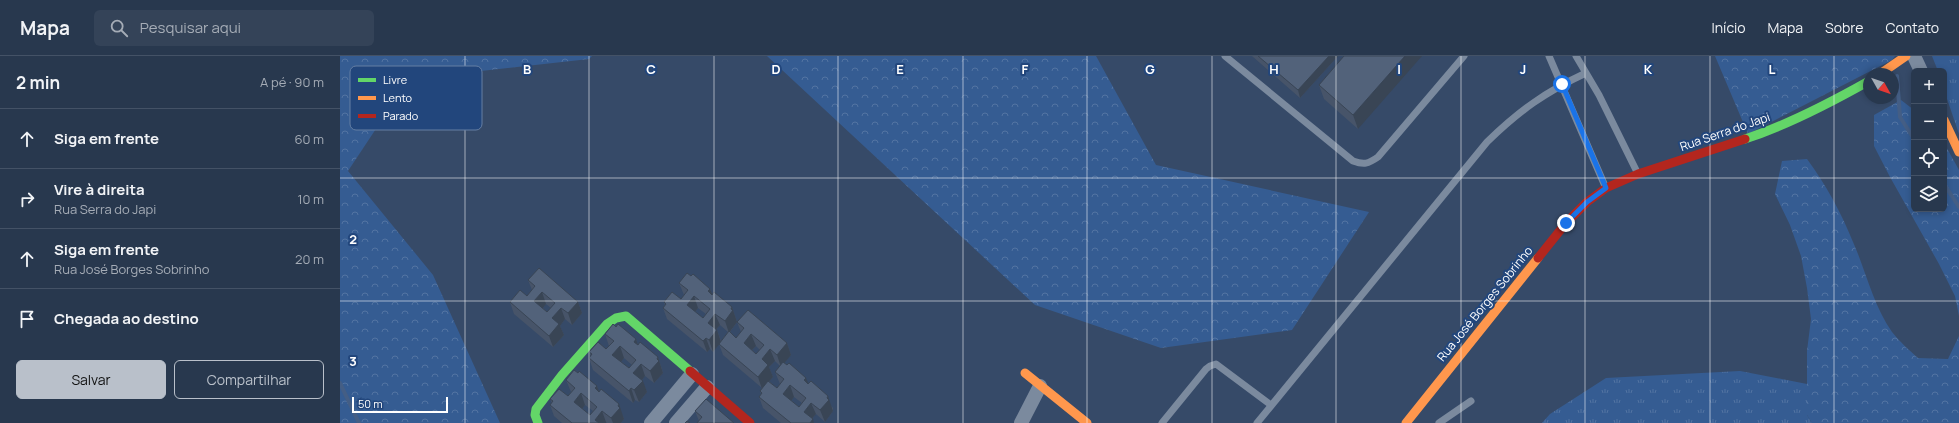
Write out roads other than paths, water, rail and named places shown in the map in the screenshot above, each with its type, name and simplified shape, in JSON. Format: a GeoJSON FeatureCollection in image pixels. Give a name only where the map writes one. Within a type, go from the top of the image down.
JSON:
{"type":"FeatureCollection","features":[{"type":"Feature","properties":{"kind":"street"},"geometry":{"type":"LineString","coordinates":[[1889,68],[1906,56]]}},
{"type":"Feature","properties":{"kind":"street"},"geometry":{"type":"LineString","coordinates":[[1914,56],[1920,68]]}},
{"type":"Feature","properties":{"kind":"street","name":"Rua Serra do Japi"},"geometry":{"type":"LineString","coordinates":[[1587,202],[1606,188],[1638,174],[1766,132],[1863,84]]}},
{"type":"Feature","properties":{"kind":"street"},"geometry":{"type":"LineString","coordinates":[[1947,126],[1959,152]]}},
{"type":"Feature","properties":{"kind":"street","name":"Rua José Borges Sobrinho"},"geometry":{"type":"LineString","coordinates":[[1406,423],[1556,235],[1587,202]]}},
{"type":"Feature","properties":{"kind":"street"},"geometry":{"type":"LineString","coordinates":[[538,423],[535,415],[536,408],[562,375],[607,324],[620,316],[626,316],[750,423]]}},
{"type":"Feature","properties":{"kind":"street"},"geometry":{"type":"LineString","coordinates":[[1025,373],[1086,423]]}},
{"type":"Feature","properties":{"kind":"street"},"geometry":{"type":"LineString","coordinates":[[651,423],[692,374]]}},
{"type":"Feature","properties":{"kind":"street"},"geometry":{"type":"LineString","coordinates":[[1021,423],[1040,386]]}},
{"type":"Feature","properties":{"kind":"street"},"geometry":{"type":"LineString","coordinates":[[676,423],[708,387]]}},
{"type":"Feature","properties":{"kind":"lane"},"geometry":{"type":"LineString","coordinates":[[1225,56],[1353,161],[1363,165],[1378,158],[1464,56]]}},
{"type":"Feature","properties":{"kind":"lane"},"geometry":{"type":"LineString","coordinates":[[1549,56],[1606,188]]}},
{"type":"Feature","properties":{"kind":"lane"},"geometry":{"type":"LineString","coordinates":[[1576,56],[1599,95],[1638,174]]}},
{"type":"Feature","properties":{"kind":"lane"},"geometry":{"type":"LineString","coordinates":[[1257,423],[1487,142],[1515,116],[1538,98],[1562,84],[1586,73]]}},
{"type":"Feature","properties":{"kind":"lane"},"geometry":{"type":"LineString","coordinates":[[1162,423],[1206,369],[1216,364],[1271,405]]}},
{"type":"Feature","properties":{"kind":"lane"},"geometry":{"type":"LineString","coordinates":[[1439,423],[1471,401]]}},
{"type":"Feature","properties":{"kind":"waterway"},"geometry":{"type":"LineString","coordinates":[[1899,103],[1900,117],[1911,134]]}},
{"type":"Feature","properties":{"kind":"waterway"},"geometry":{"type":"LineString","coordinates":[[1947,189],[1959,207]]}},
{"type":"Feature","properties":{"kind":"waterway"},"geometry":{"type":"LineString","coordinates":[[340,383],[359,423]]}}]}
